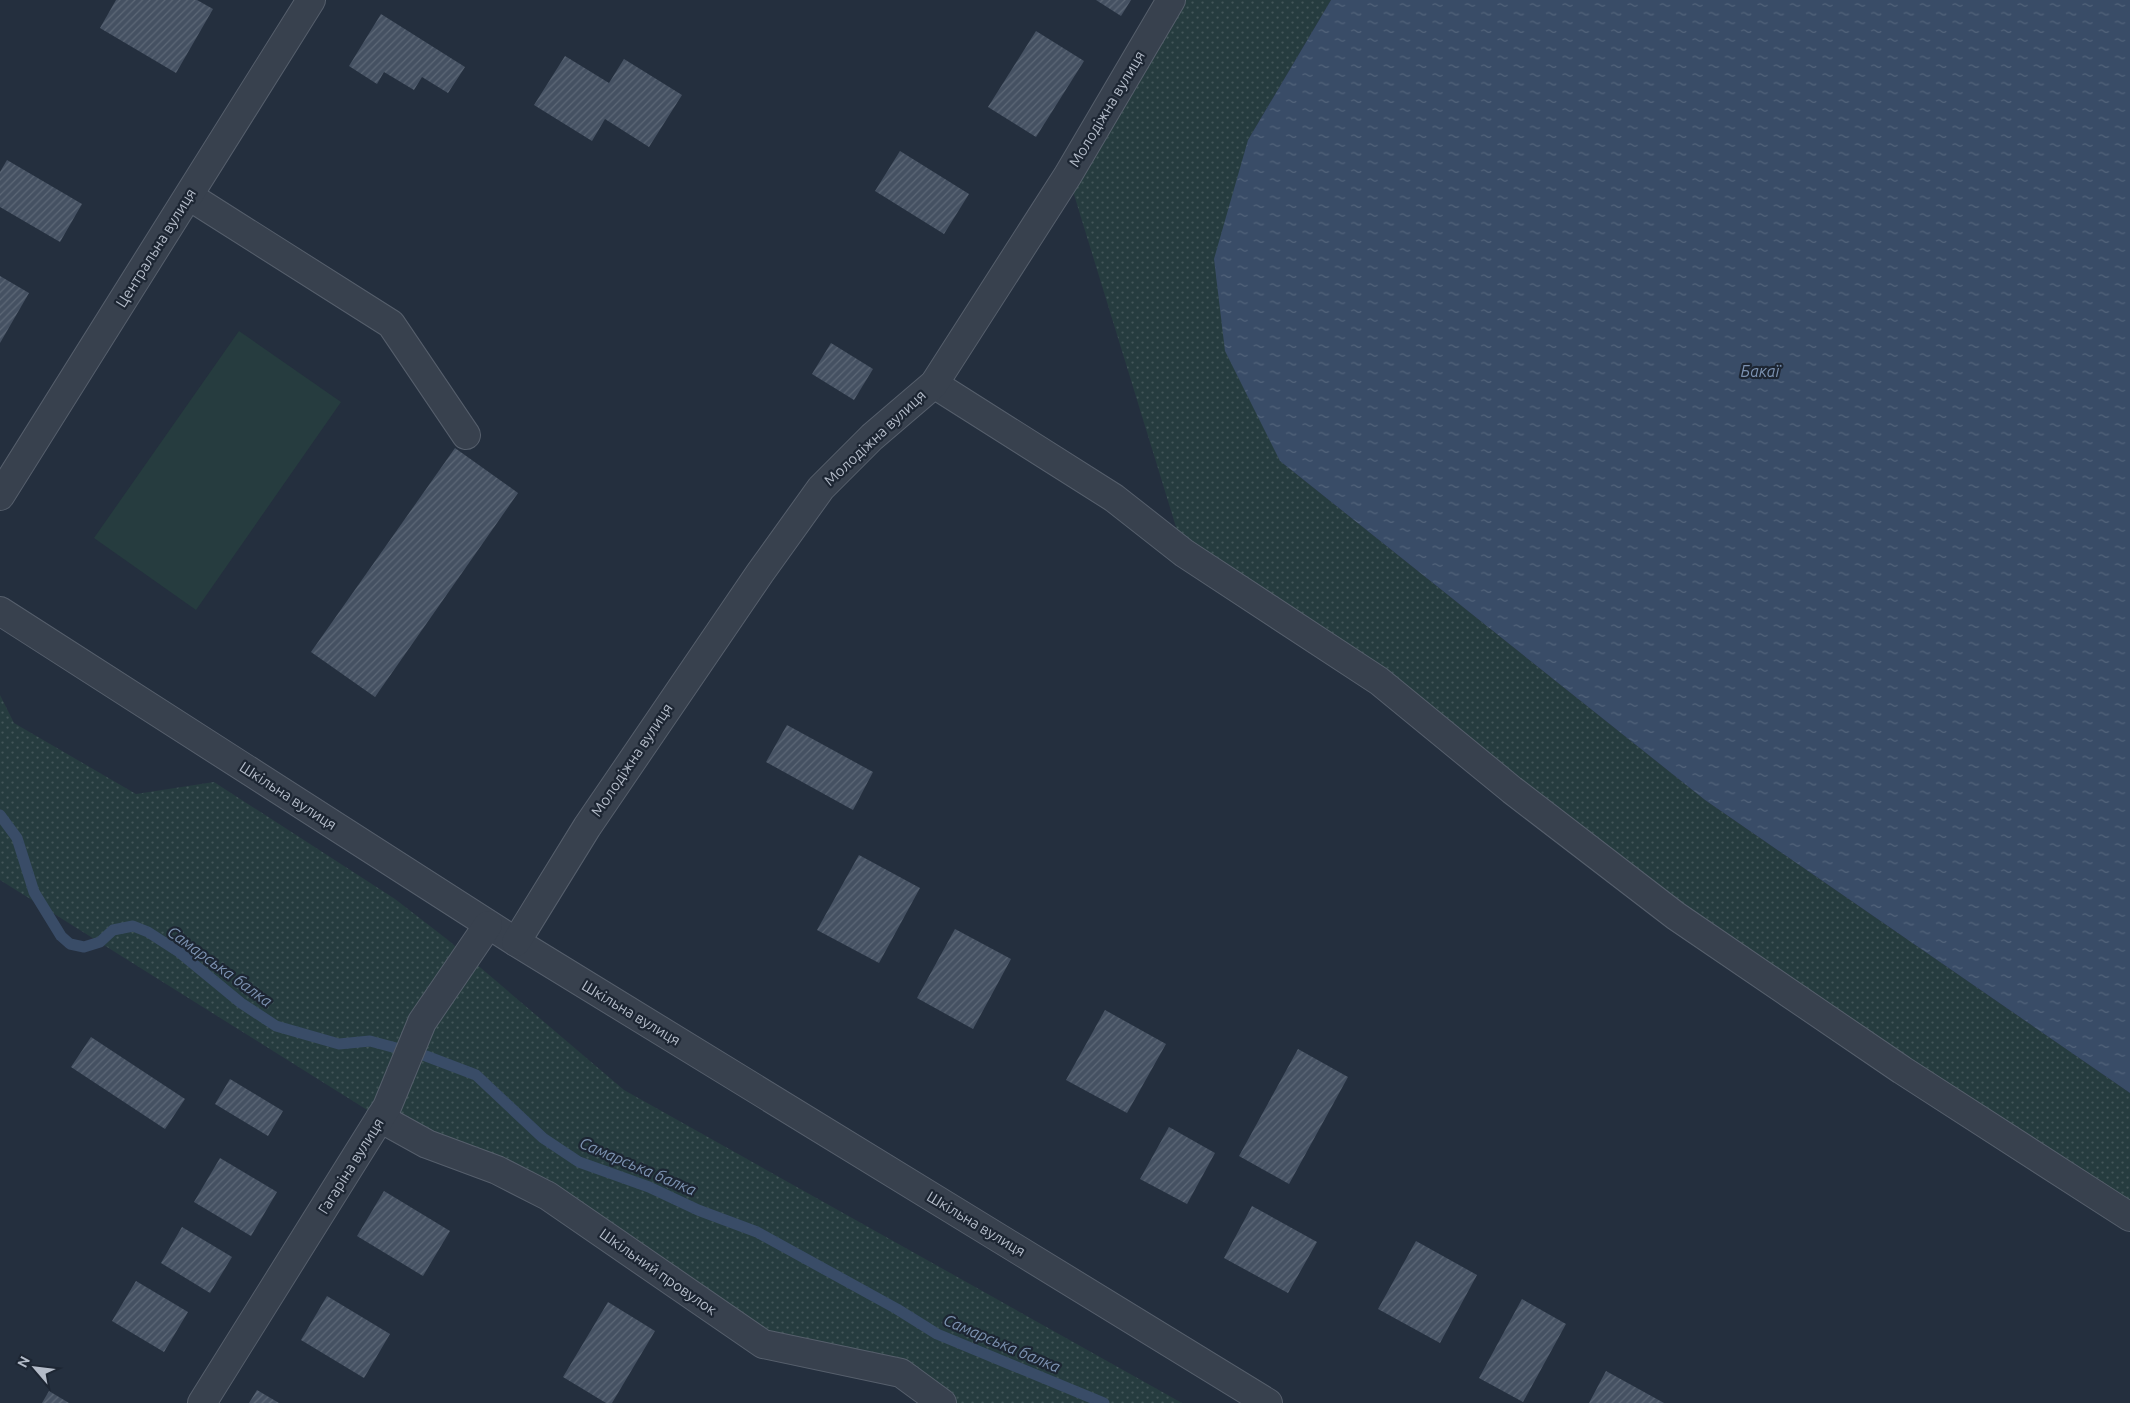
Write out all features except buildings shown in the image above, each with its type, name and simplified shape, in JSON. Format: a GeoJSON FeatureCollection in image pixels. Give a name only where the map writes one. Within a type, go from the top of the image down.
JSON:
{"type":"FeatureCollection","features":[{"type":"Feature","properties":{"kind":"street","name":"Центральна вулиця"},"geometry":{"type":"LineString","coordinates":[[0,496],[311,0]]}},
{"type":"Feature","properties":{"kind":"street","name":"Молодіжна вулиця"},"geometry":{"type":"LineString","coordinates":[[516,942],[587,827],[760,573],[821,488],[872,437],[934,384],[1068,175],[1171,0]]}},
{"type":"Feature","properties":{"kind":"street"},"geometry":{"type":"LineString","coordinates":[[189,196],[391,324],[466,435]]}},
{"type":"Feature","properties":{"kind":"street"},"geometry":{"type":"LineString","coordinates":[[934,384],[1114,498],[1184,553],[1379,681],[1512,790],[1676,916],[1902,1070],[2130,1217]]}},
{"type":"Feature","properties":{"kind":"street","name":"Шкільна вулиця"},"geometry":{"type":"LineString","coordinates":[[0,611],[488,925],[1268,1403]]}},
{"type":"Feature","properties":{"kind":"street","name":"Гагаріна вулиця"},"geometry":{"type":"LineString","coordinates":[[202,1403],[384,1113],[422,1022],[488,925]]}},
{"type":"Feature","properties":{"kind":"street","name":"Шкільний провулок"},"geometry":{"type":"LineString","coordinates":[[384,1113],[427,1144],[497,1170],[548,1196],[763,1344],[901,1373],[942,1403]]}},
{"type":"Feature","properties":{"kind":"green space"},"geometry":{"type":"Polygon","coordinates":[[[1171,0],[1331,0],[1248,140],[1280,461],[1705,800],[2130,1093],[2130,1217],[2079,1185],[1184,553],[1068,175],[1171,0]]]}},
{"type":"Feature","properties":{"kind":"green space"},"geometry":{"type":"Polygon","coordinates":[[[239,331],[341,402],[196,610],[94,538],[239,331]]]}},
{"type":"Feature","properties":{"kind":"green space"},"geometry":{"type":"Polygon","coordinates":[[[0,695],[14,723],[136,794],[214,782],[395,899],[448,940],[624,1090],[1182,1403],[942,1403],[901,1373],[763,1344],[548,1196],[380,1118],[0,880],[0,695]]]}},
{"type":"Feature","properties":{"kind":"water","name":"Бакаї"},"geometry":{"type":"Polygon","coordinates":[[[1331,0],[2130,0],[2130,1093],[1705,800],[1280,461],[1225,351],[1214,259],[1248,140],[1331,0]]]}},
{"type":"Feature","properties":{"kind":"waterway","name":"Самарська балка"},"geometry":{"type":"LineString","coordinates":[[0,815],[17,838],[34,892],[61,936],[70,944],[84,947],[100,942],[113,930],[133,926],[148,932],[179,952],[241,1003],[276,1026],[339,1044],[370,1041],[426,1056],[476,1075],[543,1138],[579,1162],[649,1187],[698,1210],[757,1232],[897,1309],[937,1334],[1104,1403]]}}]}
